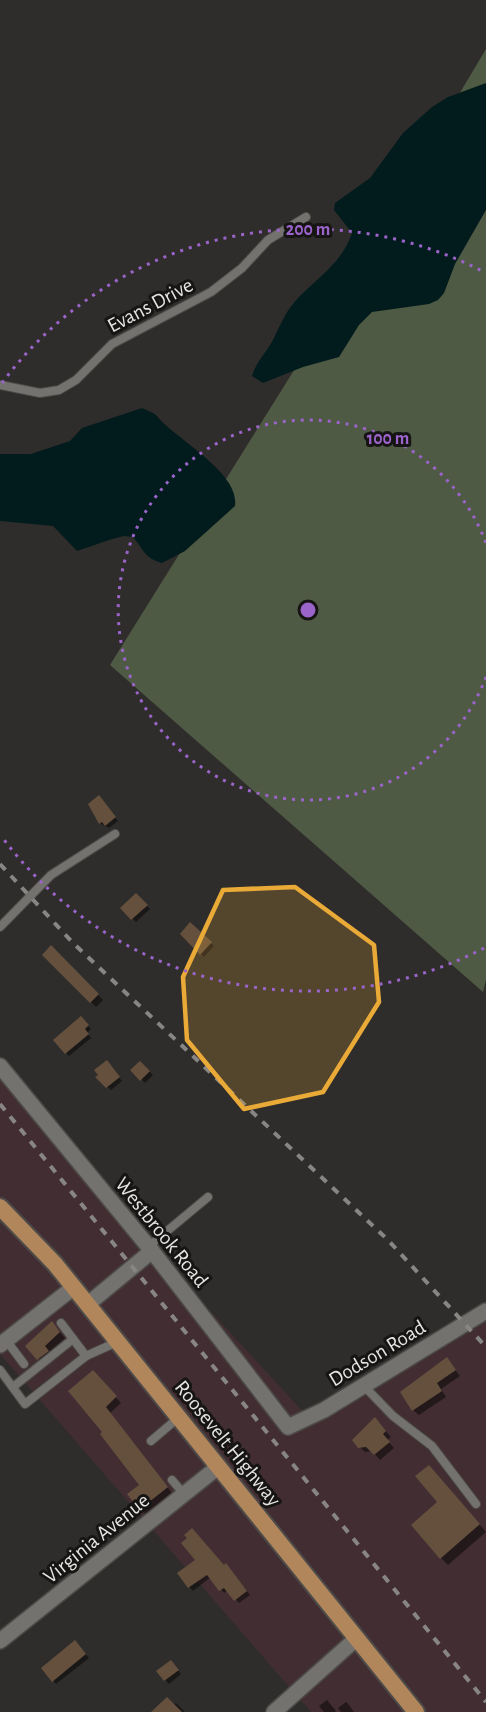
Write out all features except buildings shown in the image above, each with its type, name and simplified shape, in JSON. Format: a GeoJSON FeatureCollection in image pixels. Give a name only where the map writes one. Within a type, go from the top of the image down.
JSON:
{"type":"FeatureCollection","features":[{"type":"Feature","properties":{"kind":"main road","name":"Roosevelt Highway"},"geometry":{"type":"LineString","coordinates":[[0,1207],[74,1287],[416,1712]]}},
{"type":"Feature","properties":{"kind":"street","name":"Westbrook Road"},"geometry":{"type":"LineString","coordinates":[[0,1066],[150,1249],[288,1427]]}},
{"type":"Feature","properties":{"kind":"street"},"geometry":{"type":"LineString","coordinates":[[88,1304],[150,1249]]}},
{"type":"Feature","properties":{"kind":"street"},"geometry":{"type":"LineString","coordinates":[[3,1343],[74,1287]]}},
{"type":"Feature","properties":{"kind":"street","name":"Dodson Road"},"geometry":{"type":"LineString","coordinates":[[288,1427],[324,1410],[486,1311]]}},
{"type":"Feature","properties":{"kind":"street","name":"Virginia Avenue"},"geometry":{"type":"LineString","coordinates":[[0,1641],[218,1467]]}},
{"type":"Feature","properties":{"kind":"street"},"geometry":{"type":"LineString","coordinates":[[274,1712],[357,1638]]}},
{"type":"Feature","properties":{"kind":"lane","name":"Evans Drive"},"geometry":{"type":"LineString","coordinates":[[0,385],[40,393],[59,390],[76,380],[112,344],[211,292],[242,268],[268,240],[306,217]]}},
{"type":"Feature","properties":{"kind":"lane"},"geometry":{"type":"LineString","coordinates":[[0,927],[51,875],[115,834]]}},
{"type":"Feature","properties":{"kind":"lane"},"geometry":{"type":"LineString","coordinates":[[150,1249],[208,1197]]}},
{"type":"Feature","properties":{"kind":"lane"},"geometry":{"type":"LineString","coordinates":[[61,1323],[86,1356]]}},
{"type":"Feature","properties":{"kind":"lane"},"geometry":{"type":"LineString","coordinates":[[13,1387],[73,1339]]}},
{"type":"Feature","properties":{"kind":"lane"},"geometry":{"type":"LineString","coordinates":[[0,1370],[25,1404],[86,1356],[117,1342]]}},
{"type":"Feature","properties":{"kind":"lane"},"geometry":{"type":"LineString","coordinates":[[3,1343],[24,1364]]}},
{"type":"Feature","properties":{"kind":"lane"},"geometry":{"type":"LineString","coordinates":[[364,1386],[393,1416],[432,1446],[476,1504]]}},
{"type":"Feature","properties":{"kind":"lane"},"geometry":{"type":"LineString","coordinates":[[151,1440],[178,1418]]}},
{"type":"Feature","properties":{"kind":"lane"},"geometry":{"type":"LineString","coordinates":[[172,1480],[184,1494]]}},
{"type":"Feature","properties":{"kind":"highlighted area"},"geometry":{"type":"Polygon","coordinates":[[[295,887],[374,945],[379,1002],[323,1092],[244,1109],[187,1040],[183,977],[223,890],[295,887]]]}},
{"type":"Feature","properties":{"kind":"shaded area"},"geometry":{"type":"Polygon","coordinates":[[[0,1056],[166,1263],[307,1416],[486,1318],[486,1712],[311,1712],[0,1354],[0,1056]]]}},
{"type":"Feature","properties":{"kind":"green space"},"geometry":{"type":"Polygon","coordinates":[[[486,49],[486,980],[483,992],[110,665],[311,343],[486,49]]]}},
{"type":"Feature","properties":{"kind":"water"},"geometry":{"type":"Polygon","coordinates":[[[486,83],[486,210],[455,264],[444,293],[438,300],[429,304],[372,312],[359,325],[339,357],[303,367],[263,383],[252,376],[291,307],[337,260],[348,243],[352,233],[334,210],[335,203],[370,178],[403,133],[432,107],[448,97],[486,83]]]}},
{"type":"Feature","properties":{"kind":"water"},"geometry":{"type":"Polygon","coordinates":[[[142,408],[155,414],[205,457],[228,481],[234,493],[235,506],[185,551],[162,563],[148,556],[133,537],[124,536],[77,551],[53,526],[0,521],[0,454],[31,454],[70,441],[82,428],[142,408]]]}},
{"type":"Feature","properties":{"kind":"railway"},"geometry":{"type":"LineString","coordinates":[[0,864],[73,943],[388,1240],[486,1347]]}},
{"type":"Feature","properties":{"kind":"railway"},"geometry":{"type":"LineString","coordinates":[[0,1104],[486,1702]]}}]}
